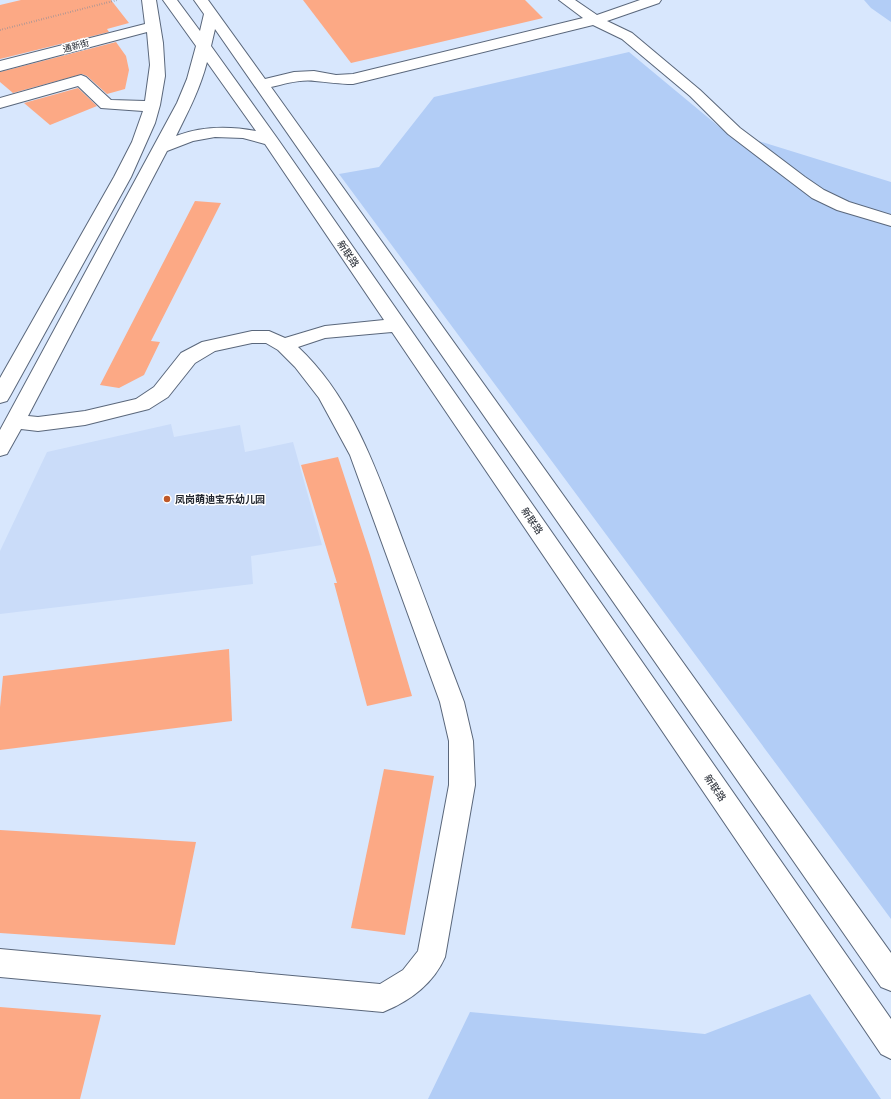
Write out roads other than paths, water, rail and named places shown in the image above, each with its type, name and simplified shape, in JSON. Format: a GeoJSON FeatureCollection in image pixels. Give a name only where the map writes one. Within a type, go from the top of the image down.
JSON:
{"type":"FeatureCollection","features":[{"type":"Feature","properties":{"kind":"street"},"geometry":{"type":"LineString","coordinates":[[3,384],[116,189],[145,128],[156,88],[157,70],[149,0]]}},
{"type":"Feature","properties":{"kind":"street","name":"新联路"},"geometry":{"type":"LineString","coordinates":[[170,0],[271,141],[891,1044]]}},
{"type":"Feature","properties":{"kind":"street"},"geometry":{"type":"LineString","coordinates":[[566,0],[595,20],[627,36],[695,92],[734,131],[818,194],[844,206],[891,222]]}},
{"type":"Feature","properties":{"kind":"street"},"geometry":{"type":"LineString","coordinates":[[261,85],[294,77],[314,76],[336,80],[353,79],[595,20],[654,0]]}},
{"type":"Feature","properties":{"kind":"street"},"geometry":{"type":"LineString","coordinates":[[0,450],[161,148],[195,79],[204,48],[206,7]]}},
{"type":"Feature","properties":{"kind":"street"},"geometry":{"type":"LineString","coordinates":[[206,7],[891,977]]}},
{"type":"Feature","properties":{"kind":"street","name":"通新街"},"geometry":{"type":"LineString","coordinates":[[0,66],[152,26]]}},
{"type":"Feature","properties":{"kind":"street"},"geometry":{"type":"LineString","coordinates":[[0,103],[81,80],[107,105],[152,106]]}},
{"type":"Feature","properties":{"kind":"street"},"geometry":{"type":"LineString","coordinates":[[161,148],[186,137],[215,132],[243,133],[271,141]]}},
{"type":"Feature","properties":{"kind":"street"},"geometry":{"type":"LineString","coordinates":[[285,346],[297,339],[314,334],[398,326]]}},
{"type":"Feature","properties":{"kind":"street"},"geometry":{"type":"LineString","coordinates":[[0,963],[383,998],[413,980],[431,957],[462,785],[461,741],[452,702],[360,455],[327,395],[302,362],[285,346],[269,337],[252,337],[209,346],[188,358],[161,392],[142,404],[85,418],[38,424],[16,422]]}},
{"type":"Feature","properties":{"kind":"place","name":"凤岗萌迪宝乐幼儿园"},"geometry":{"type":"Point","coordinates":[167,499]}}]}
